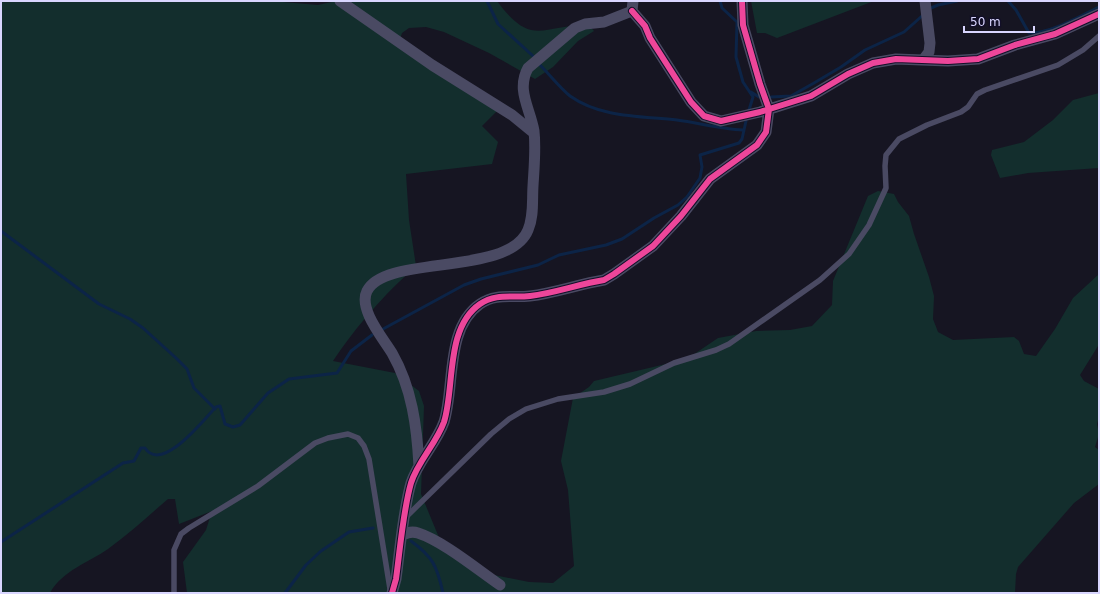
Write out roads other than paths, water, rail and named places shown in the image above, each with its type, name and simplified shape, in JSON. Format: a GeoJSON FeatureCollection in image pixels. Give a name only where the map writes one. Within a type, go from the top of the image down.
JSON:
{"type":"FeatureCollection","features":[{"type":"Feature","properties":{"kind":"street"},"geometry":{"type":"LineString","coordinates":[[340,1],[432,65],[512,115],[534,133]]}},
{"type":"Feature","properties":{"kind":"street"},"geometry":{"type":"LineString","coordinates":[[391,593],[396,579],[411,483],[444,423],[447,412],[451,370],[457,342],[464,324],[472,310],[491,298],[502,296],[529,296],[604,280],[614,274],[661,238],[682,216],[710,179],[757,145],[766,132],[769,109],[760,84],[743,25],[742,1]]}},
{"type":"Feature","properties":{"kind":"street"},"geometry":{"type":"LineString","coordinates":[[923,60],[929,52],[930,43],[925,1]]}},
{"type":"Feature","properties":{"kind":"street"},"geometry":{"type":"LineString","coordinates":[[419,466],[417,440],[409,394],[403,373],[375,327],[364,299],[373,282],[396,272],[467,262],[489,256],[515,245],[523,238],[528,231],[533,215],[534,133],[522,85],[524,75],[528,68],[575,28],[585,24],[604,22],[632,6],[645,26],[650,38],[691,102],[704,116],[721,121],[769,109],[811,96],[848,74],[873,62],[896,59],[948,62],[978,59],[1015,45],[1055,34],[1099,14]]}},
{"type":"Feature","properties":{"kind":"street"},"geometry":{"type":"LineString","coordinates":[[403,535],[409,532],[418,533],[432,540],[462,558],[500,585]]}},
{"type":"Feature","properties":{"kind":"lane"},"geometry":{"type":"LineString","coordinates":[[405,518],[491,434],[509,419],[526,409],[558,399],[604,392],[630,384],[674,363],[716,350],[729,344],[820,280],[849,254],[869,225],[886,188],[886,155],[899,139],[913,131],[961,112],[968,108],[977,94],[985,90],[1066,61],[1099,36]]}},
{"type":"Feature","properties":{"kind":"lane"},"geometry":{"type":"LineString","coordinates":[[174,593],[174,550],[181,534],[214,512],[258,486],[315,443],[328,438],[348,434],[358,438],[364,446],[369,459],[391,593]]}},
{"type":"Feature","properties":{"kind":"waterway"},"geometry":{"type":"LineString","coordinates":[[487,1],[498,24],[533,56]]}},
{"type":"Feature","properties":{"kind":"waterway"},"geometry":{"type":"LineString","coordinates":[[720,1],[722,8],[737,22],[736,57],[743,82],[753,97],[749,110]]}},
{"type":"Feature","properties":{"kind":"waterway"},"geometry":{"type":"LineString","coordinates":[[931,8],[957,1]]}},
{"type":"Feature","properties":{"kind":"waterway"},"geometry":{"type":"LineString","coordinates":[[1008,1],[1016,10],[1029,33],[1056,27],[1074,20],[1099,7]]}},
{"type":"Feature","properties":{"kind":"waterway"},"geometry":{"type":"LineString","coordinates":[[771,97],[791,96],[841,67],[865,50],[904,32],[922,16]]}},
{"type":"Feature","properties":{"kind":"waterway"},"geometry":{"type":"LineString","coordinates":[[540,65],[570,96],[595,108],[622,115],[677,120],[743,130]]}},
{"type":"Feature","properties":{"kind":"waterway"},"geometry":{"type":"LineString","coordinates":[[751,92],[759,97]]}},
{"type":"Feature","properties":{"kind":"waterway"},"geometry":{"type":"LineString","coordinates":[[383,329],[464,285],[481,279],[538,265],[559,255],[606,245],[622,239],[654,218],[678,205],[687,197],[700,178],[702,167],[700,155],[739,143],[742,139],[746,121]]}},
{"type":"Feature","properties":{"kind":"waterway"},"geometry":{"type":"LineString","coordinates":[[1,231],[99,304],[130,319],[143,328],[187,369],[194,388],[215,409]]}},
{"type":"Feature","properties":{"kind":"waterway"},"geometry":{"type":"LineString","coordinates":[[1,542],[123,463],[134,461],[141,448],[145,448],[152,454],[162,454],[172,450],[193,432],[216,407],[220,406],[225,424],[233,427],[240,425],[268,393],[289,379],[337,373],[351,351],[372,335]]}},
{"type":"Feature","properties":{"kind":"waterway"},"geometry":{"type":"LineString","coordinates":[[285,593],[306,565],[321,551],[349,532],[373,528]]}},
{"type":"Feature","properties":{"kind":"waterway"},"geometry":{"type":"LineString","coordinates":[[411,541],[424,552],[433,563],[439,576],[443,593]]}}]}
